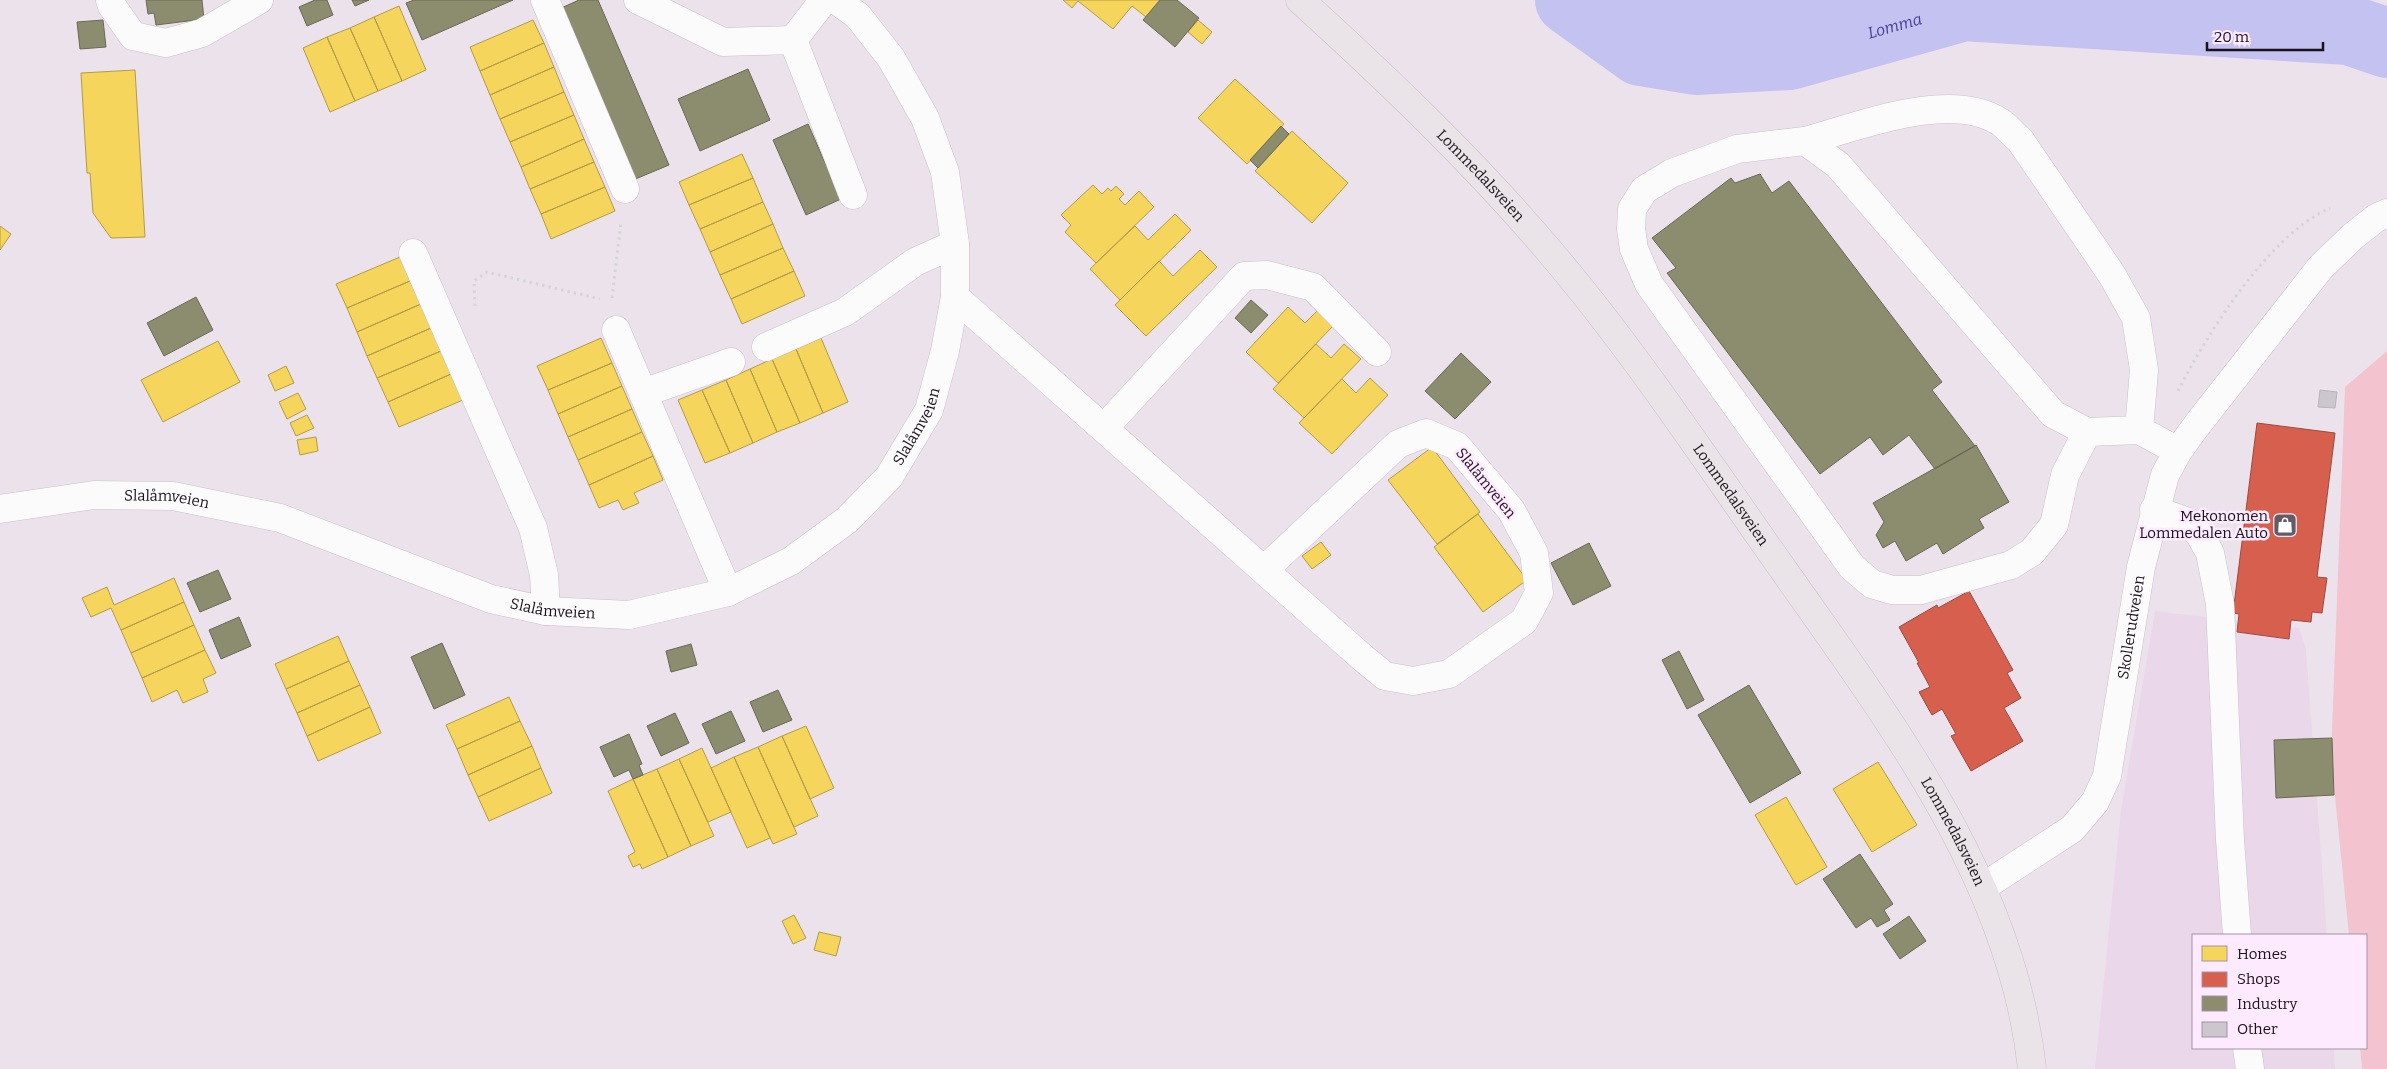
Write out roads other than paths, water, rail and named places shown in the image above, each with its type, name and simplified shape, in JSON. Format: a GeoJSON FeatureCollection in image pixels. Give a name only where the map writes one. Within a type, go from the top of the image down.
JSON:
{"type":"FeatureCollection","features":[{"type":"Feature","properties":{"kind":"main road","name":"Lommedalsveien"},"geometry":{"type":"LineString","coordinates":[[1300,0],[1379,72],[1490,184],[1552,254],[1645,373],[1910,753],[1983,887],[2001,934],[2016,983],[2032,1069]]}},
{"type":"Feature","properties":{"kind":"street"},"geometry":{"type":"LineString","coordinates":[[110,0],[112,6],[133,36],[166,43],[202,33],[259,0]]}},
{"type":"Feature","properties":{"kind":"street"},"geometry":{"type":"LineString","coordinates":[[545,0],[625,189]]}},
{"type":"Feature","properties":{"kind":"street"},"geometry":{"type":"LineString","coordinates":[[638,0],[723,42],[793,40]]}},
{"type":"Feature","properties":{"kind":"street"},"geometry":{"type":"LineString","coordinates":[[793,40],[824,0]]}},
{"type":"Feature","properties":{"kind":"street","name":"Slalåmveien"},"geometry":{"type":"LineString","coordinates":[[0,509],[94,495],[173,496],[280,518],[491,599],[546,611],[630,615],[728,592],[791,561],[847,520],[889,477],[929,410],[945,351],[955,297],[955,244],[945,172],[925,118],[891,58],[858,16],[836,0]]}},
{"type":"Feature","properties":{"kind":"street"},"geometry":{"type":"LineString","coordinates":[[793,40],[853,195]]}},
{"type":"Feature","properties":{"kind":"street"},"geometry":{"type":"LineString","coordinates":[[2086,432],[2065,475],[2054,525],[2032,552],[2011,566],[1921,590],[1892,590],[1872,584],[1852,567],[1649,284],[1634,249],[1631,229],[1632,209],[1644,190],[1672,173],[1737,149],[1805,141],[1904,114],[1955,108],[1978,112],[2000,122],[2025,148],[2112,276],[2136,318],[2144,370],[2146,434]]}},
{"type":"Feature","properties":{"kind":"street"},"geometry":{"type":"LineString","coordinates":[[1805,141],[1838,165],[2053,414],[2086,432],[2146,434],[2178,452]]}},
{"type":"Feature","properties":{"kind":"street","name":"Skollerudveien"},"geometry":{"type":"LineString","coordinates":[[1983,887],[2072,829],[2095,802],[2107,776],[2141,567],[2154,510],[2165,475],[2178,452],[2261,341],[2320,268],[2352,237],[2376,218],[2387,213]]}},
{"type":"Feature","properties":{"kind":"street"},"geometry":{"type":"LineString","coordinates":[[766,347],[845,312],[915,262],[955,244]]}},
{"type":"Feature","properties":{"kind":"street"},"geometry":{"type":"LineString","coordinates":[[414,253],[533,528],[544,575],[546,611]]}},
{"type":"Feature","properties":{"kind":"street"},"geometry":{"type":"LineString","coordinates":[[1104,428],[1244,276],[1267,275],[1313,287],[1377,352]]}},
{"type":"Feature","properties":{"kind":"street","name":"Slalåmveien"},"geometry":{"type":"LineString","coordinates":[[955,297],[1264,570],[1385,676],[1413,681],[1449,674],[1506,636],[1524,621],[1539,593],[1534,553],[1511,510],[1457,446],[1426,432],[1398,444],[1264,570]]}},
{"type":"Feature","properties":{"kind":"street"},"geometry":{"type":"LineString","coordinates":[[616,330],[728,592]]}},
{"type":"Feature","properties":{"kind":"street"},"geometry":{"type":"LineString","coordinates":[[643,392],[731,362]]}},
{"type":"Feature","properties":{"kind":"street"},"geometry":{"type":"LineString","coordinates":[[2154,510],[2188,522],[2200,535],[2210,553],[2220,604],[2229,830],[2237,934]]}},
{"type":"Feature","properties":{"kind":"street"},"geometry":{"type":"LineString","coordinates":[[2247,1049],[2250,1069]]}},
{"type":"Feature","properties":{"kind":"water"},"geometry":{"type":"Polygon","coordinates":[[[1619,0],[1917,0],[1683,49],[1619,0]]]}},
{"type":"Feature","properties":{"kind":"waterway","name":"Lomma"},"geometry":{"type":"LineString","coordinates":[[1570,0],[1641,51],[1696,60],[1789,55],[1964,6],[2349,30],[2387,43]]}},
{"type":"Feature","properties":{"kind":"waterway"},"geometry":{"type":"LineString","coordinates":[[2171,0],[2172,19]]}},
{"type":"Feature","properties":{"kind":"place","name":"Mekonomen Lommedalen Auto"},"geometry":{"type":"Point","coordinates":[2285,525]}}]}
